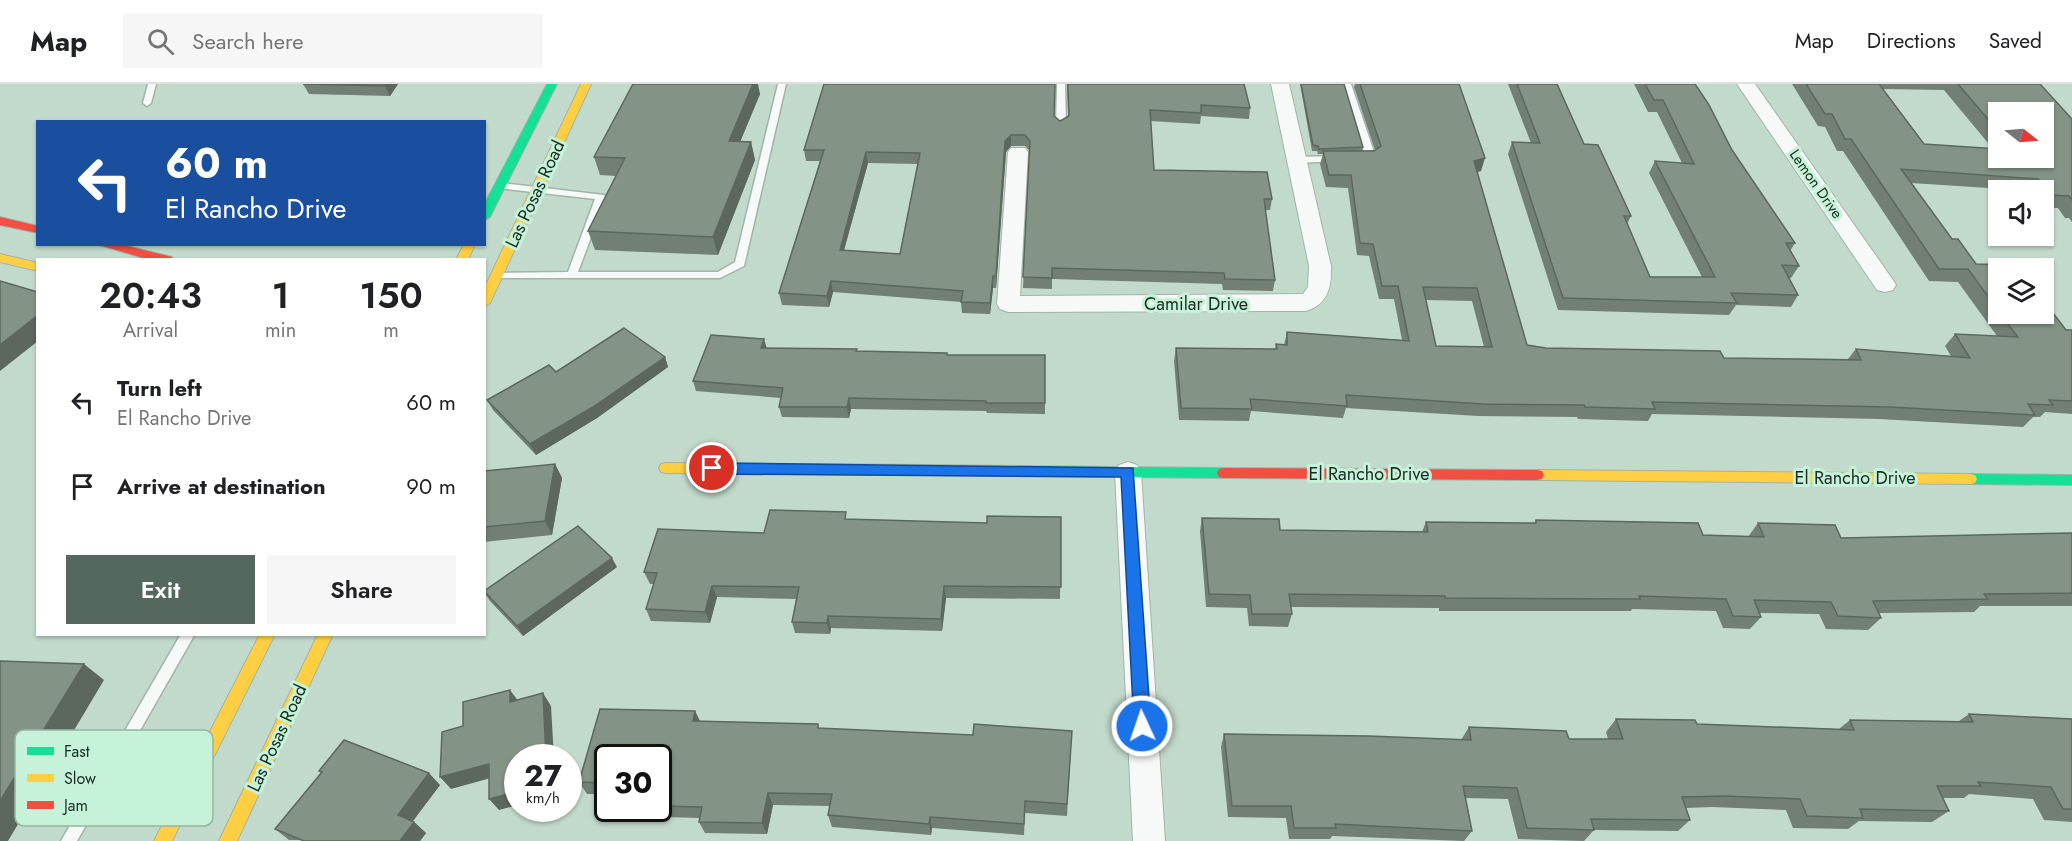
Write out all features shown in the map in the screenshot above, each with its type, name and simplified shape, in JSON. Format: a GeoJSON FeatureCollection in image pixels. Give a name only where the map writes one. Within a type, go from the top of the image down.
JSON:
{"type":"FeatureCollection","features":[{"type":"Feature","properties":{"kind":"main road","name":"Las Posas Road"},"geometry":{"type":"LineString","coordinates":[[486,213],[552,84]]}},
{"type":"Feature","properties":{"kind":"main road","name":"Las Posas Road"},"geometry":{"type":"LineString","coordinates":[[486,299],[586,84]]}},
{"type":"Feature","properties":{"kind":"main road"},"geometry":{"type":"LineString","coordinates":[[1,222],[36,230]]}},
{"type":"Feature","properties":{"kind":"main road"},"geometry":{"type":"LineString","coordinates":[[109,246],[160,258]]}},
{"type":"Feature","properties":{"kind":"main road"},"geometry":{"type":"LineString","coordinates":[[0,258],[36,267]]}},
{"type":"Feature","properties":{"kind":"main road","name":"El Rancho Drive"},"geometry":{"type":"LineString","coordinates":[[666,468],[2072,480]]}},
{"type":"Feature","properties":{"kind":"main road"},"geometry":{"type":"LineString","coordinates":[[213,742],[267,636]]}},
{"type":"Feature","properties":{"kind":"main road","name":"Las Posas Road"},"geometry":{"type":"LineString","coordinates":[[228,841],[325,636]]}},
{"type":"Feature","properties":{"kind":"main road"},"geometry":{"type":"LineString","coordinates":[[163,841],[171,826]]}},
{"type":"Feature","properties":{"kind":"street","name":"Camilar Drive"},"geometry":{"type":"LineString","coordinates":[[1018,152],[1008,303],[1306,303],[1314,298],[1321,286],[1321,276],[1280,84]]}},
{"type":"Feature","properties":{"kind":"street","name":"Lemon Drive"},"geometry":{"type":"LineString","coordinates":[[1746,84],[1885,285]]}},
{"type":"Feature","properties":{"kind":"street"},"geometry":{"type":"LineString","coordinates":[[1128,472],[1149,841]]}},
{"type":"Feature","properties":{"kind":"lane"},"geometry":{"type":"LineString","coordinates":[[147,103],[152,84]]}},
{"type":"Feature","properties":{"kind":"lane"},"geometry":{"type":"LineString","coordinates":[[497,276],[720,275],[740,264],[782,84]]}},
{"type":"Feature","properties":{"kind":"lane"},"geometry":{"type":"LineString","coordinates":[[1060,84],[1061,127]]}},
{"type":"Feature","properties":{"kind":"lane"},"geometry":{"type":"LineString","coordinates":[[1297,160],[1371,158],[1347,84]]}},
{"type":"Feature","properties":{"kind":"lane"},"geometry":{"type":"LineString","coordinates":[[501,186],[601,197],[572,275]]}},
{"type":"Feature","properties":{"kind":"lane"},"geometry":{"type":"LineString","coordinates":[[133,730],[187,636]]}},
{"type":"Feature","properties":{"kind":"lane"},"geometry":{"type":"LineString","coordinates":[[69,841],[78,826]]}},
{"type":"Feature","properties":{"kind":"building"},"geometry":{"type":"Polygon","coordinates":[[[303,84],[386,84],[385,86],[303,84]]]}},
{"type":"Feature","properties":{"kind":"building"},"geometry":{"type":"Polygon","coordinates":[[[633,84],[753,84],[729,141],[751,142],[713,237],[588,231],[625,158],[594,157],[633,84]]]}},
{"type":"Feature","properties":{"kind":"building"},"geometry":{"type":"Polygon","coordinates":[[[824,84],[1055,84],[1054,116],[1060,121],[1069,116],[1068,84],[1244,84],[1250,108],[1201,105],[1201,113],[1150,110],[1154,170],[1267,172],[1272,199],[1264,199],[1275,280],[1225,279],[1224,273],[1052,268],[1052,278],[1023,277],[1030,141],[1025,135],[1011,135],[1005,141],[996,276],[993,276],[990,303],[961,302],[963,291],[831,281],[827,296],[779,293],[824,150],[804,150],[824,84]],[[866,152],[840,250],[900,254],[920,153],[866,152]]]}},
{"type":"Feature","properties":{"kind":"building"},"geometry":{"type":"Polygon","coordinates":[[[1301,84],[1344,84],[1363,147],[1319,149],[1318,146],[1313,145],[1301,84]]]}},
{"type":"Feature","properties":{"kind":"building"},"geometry":{"type":"Polygon","coordinates":[[[1360,84],[1459,84],[1485,158],[1474,161],[1527,345],[1546,348],[1720,351],[1724,358],[1861,360],[1856,349],[1970,358],[1955,334],[2018,337],[2008,324],[2054,324],[2054,314],[2066,330],[2072,330],[2072,401],[2049,400],[2053,405],[2028,404],[2035,415],[1890,407],[1652,402],[1655,409],[1585,407],[1584,405],[1483,404],[1346,395],[1347,406],[1250,399],[1252,409],[1181,408],[1176,348],[1277,349],[1276,344],[1287,345],[1287,332],[1409,341],[1398,286],[1382,286],[1373,244],[1360,243],[1351,175],[1329,175],[1323,151],[1374,151],[1381,146],[1360,84]],[[1423,287],[1436,346],[1492,347],[1477,288],[1423,287]]]}},
{"type":"Feature","properties":{"kind":"building"},"geometry":{"type":"Polygon","coordinates":[[[1517,84],[1557,84],[1584,144],[1598,145],[1631,216],[1624,216],[1650,277],[1715,277],[1655,161],[1694,164],[1663,100],[1654,100],[1645,84],[1695,84],[1709,105],[1732,150],[1795,243],[1786,243],[1799,266],[1782,265],[1798,295],[1731,293],[1737,303],[1563,298],[1512,142],[1540,143],[1517,84]]]}},
{"type":"Feature","properties":{"kind":"building"},"geometry":{"type":"Polygon","coordinates":[[[1806,84],[1879,84],[1924,144],[1988,148],[1988,168],[2054,168],[2054,102],[1988,102],[1988,119],[1958,84],[2040,84],[2072,119],[2072,200],[2069,196],[2054,195],[2054,180],[1901,169],[1952,239],[1958,239],[1976,264],[1988,264],[1988,296],[1968,269],[1939,269],[1851,139],[1845,139],[1832,114],[1825,114],[1806,84]]]}},
{"type":"Feature","properties":{"kind":"building"},"geometry":{"type":"Polygon","coordinates":[[[0,281],[36,291],[36,317],[0,345],[0,281]]]}},
{"type":"Feature","properties":{"kind":"building"},"geometry":{"type":"Polygon","coordinates":[[[624,328],[665,357],[593,407],[530,444],[487,400],[549,365],[556,372],[624,328]]]}},
{"type":"Feature","properties":{"kind":"building"},"geometry":{"type":"Polygon","coordinates":[[[711,335],[764,339],[761,348],[857,349],[856,351],[947,353],[947,355],[1045,355],[1045,403],[849,398],[847,407],[779,407],[783,388],[693,381],[711,335]]]}},
{"type":"Feature","properties":{"kind":"building"},"geometry":{"type":"Polygon","coordinates":[[[555,464],[545,521],[486,527],[486,471],[555,464]]]}},
{"type":"Feature","properties":{"kind":"building"},"geometry":{"type":"Polygon","coordinates":[[[770,510],[846,512],[845,519],[987,523],[987,516],[1061,517],[1061,587],[944,586],[941,619],[828,616],[827,623],[792,622],[799,587],[712,586],[705,612],[646,609],[657,573],[644,572],[658,529],[764,533],[770,510]]]}},
{"type":"Feature","properties":{"kind":"building"},"geometry":{"type":"Polygon","coordinates":[[[1202,518],[1279,519],[1280,530],[1428,532],[1426,522],[1536,523],[1536,520],[1698,523],[1703,535],[1764,537],[1758,523],[1835,525],[1841,538],[2072,533],[2072,593],[1984,594],[1988,599],[1873,601],[1881,618],[1838,616],[1831,602],[1754,600],[1761,617],[1733,616],[1726,599],[1639,596],[1640,599],[1289,594],[1292,614],[1252,614],[1250,595],[1209,594],[1202,518]]]}},
{"type":"Feature","properties":{"kind":"building"},"geometry":{"type":"Polygon","coordinates":[[[578,526],[612,558],[517,626],[486,593],[486,590],[578,526]]]}},
{"type":"Feature","properties":{"kind":"building"},"geometry":{"type":"Polygon","coordinates":[[[0,661],[84,664],[44,730],[15,730],[15,777],[0,801],[0,661]]]}},
{"type":"Feature","properties":{"kind":"building"},"geometry":{"type":"Polygon","coordinates":[[[510,690],[510,702],[543,693],[545,744],[504,744],[504,795],[489,799],[489,764],[440,777],[442,732],[463,726],[463,702],[510,690]]]}},
{"type":"Feature","properties":{"kind":"building"},"geometry":{"type":"Polygon","coordinates":[[[600,709],[695,711],[693,721],[818,724],[818,728],[973,735],[974,724],[1072,731],[1067,804],[1025,801],[1024,824],[930,817],[929,824],[828,815],[832,794],[768,793],[762,823],[699,822],[702,807],[672,806],[672,744],[594,744],[594,783],[582,782],[582,772],[600,709]]]}},
{"type":"Feature","properties":{"kind":"building"},"geometry":{"type":"Polygon","coordinates":[[[1969,714],[2072,719],[2072,809],[2063,809],[2051,787],[1978,782],[1981,786],[1937,786],[1949,811],[1860,809],[1863,818],[1807,816],[1800,799],[1682,797],[1690,820],[1591,819],[1594,830],[1527,828],[1517,788],[1463,786],[1472,831],[1335,824],[1336,828],[1294,828],[1291,806],[1232,806],[1224,734],[1471,740],[1469,727],[1566,731],[1569,739],[1623,739],[1616,719],[1695,720],[1697,724],[1854,730],[1850,720],[1973,722],[1969,714]]]}},
{"type":"Feature","properties":{"kind":"building"},"geometry":{"type":"Polygon","coordinates":[[[344,740],[429,773],[398,815],[414,822],[400,841],[304,841],[275,829],[322,772],[319,771],[344,740]]]}},
{"type":"Feature","properties":{"kind":"traffic: fast"},"geometry":{"type":"LineString","coordinates":[[486,213],[552,84]]}},
{"type":"Feature","properties":{"kind":"traffic: fast"},"geometry":{"type":"LineString","coordinates":[[930,470],[1224,473]]}},
{"type":"Feature","properties":{"kind":"traffic: fast"},"geometry":{"type":"LineString","coordinates":[[1970,479],[2072,480]]}},
{"type":"Feature","properties":{"kind":"traffic: slow"},"geometry":{"type":"LineString","coordinates":[[486,299],[586,84]]}},
{"type":"Feature","properties":{"kind":"traffic: slow"},"geometry":{"type":"LineString","coordinates":[[463,258],[469,246]]}},
{"type":"Feature","properties":{"kind":"traffic: slow"},"geometry":{"type":"LineString","coordinates":[[0,258],[36,267]]}},
{"type":"Feature","properties":{"kind":"traffic: slow"},"geometry":{"type":"LineString","coordinates":[[666,468],[930,470]]}},
{"type":"Feature","properties":{"kind":"traffic: slow"},"geometry":{"type":"LineString","coordinates":[[1537,475],[1970,479]]}},
{"type":"Feature","properties":{"kind":"traffic: slow"},"geometry":{"type":"LineString","coordinates":[[213,742],[267,636]]}},
{"type":"Feature","properties":{"kind":"traffic: slow"},"geometry":{"type":"LineString","coordinates":[[228,841],[325,636]]}},
{"type":"Feature","properties":{"kind":"traffic: slow"},"geometry":{"type":"LineString","coordinates":[[163,841],[171,826]]}},
{"type":"Feature","properties":{"kind":"traffic: jam"},"geometry":{"type":"LineString","coordinates":[[0,221],[36,230]]}},
{"type":"Feature","properties":{"kind":"traffic: jam"},"geometry":{"type":"LineString","coordinates":[[109,246],[160,258]]}},
{"type":"Feature","properties":{"kind":"traffic: jam"},"geometry":{"type":"LineString","coordinates":[[1224,473],[1537,475]]}},
{"type":"Feature","properties":{"kind":"route"},"geometry":{"type":"LineString","coordinates":[[712,468],[1128,472],[1142,726]]}}]}
